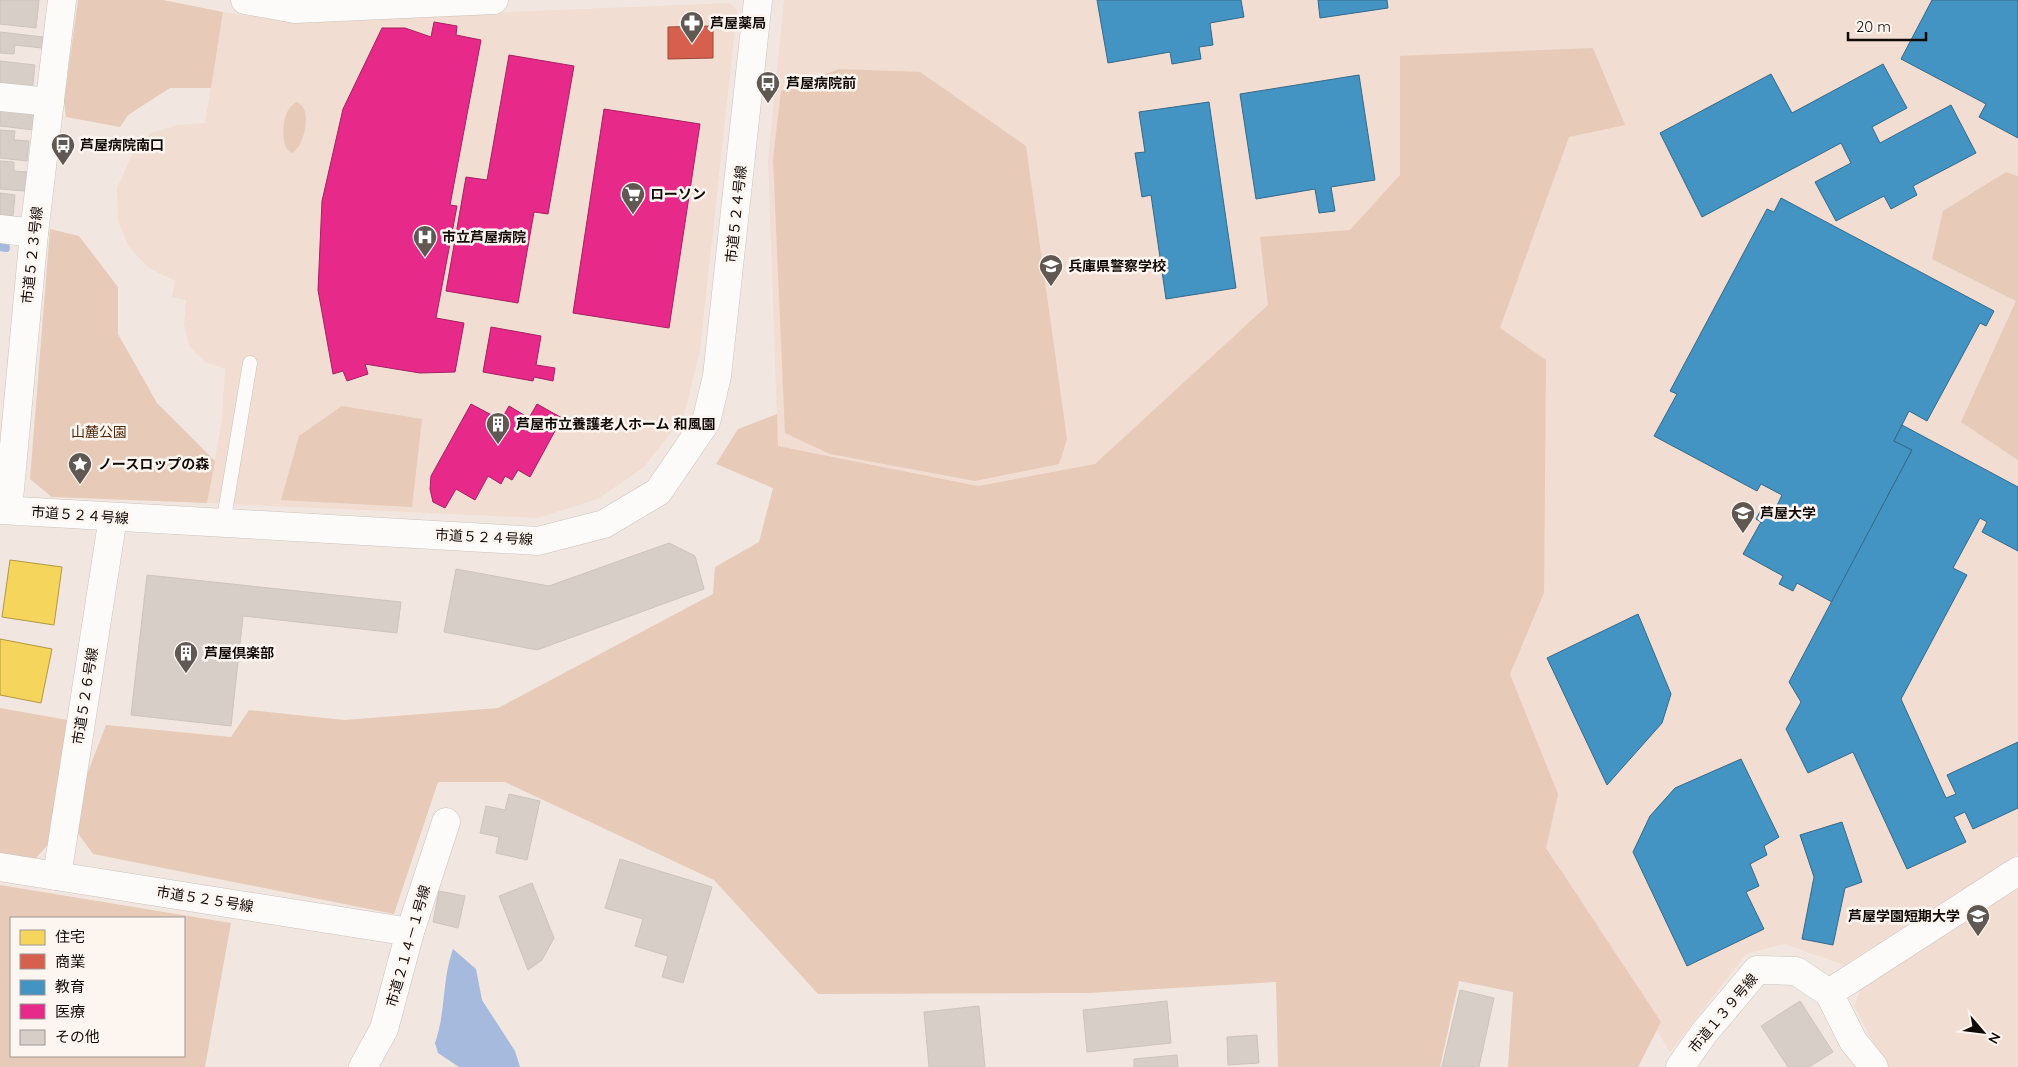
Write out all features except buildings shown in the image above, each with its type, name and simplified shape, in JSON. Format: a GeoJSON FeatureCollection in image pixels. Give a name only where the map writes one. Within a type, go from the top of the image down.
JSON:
{"type":"FeatureCollection","features":[{"type":"Feature","properties":{"kind":"street","name":"市道５２３号線"},"geometry":{"type":"LineString","coordinates":[[4,510],[62,0]]}},
{"type":"Feature","properties":{"kind":"street"},"geometry":{"type":"LineString","coordinates":[[245,0],[294,9],[392,2],[494,0]]}},
{"type":"Feature","properties":{"kind":"street","name":"市道５２４号線"},"geometry":{"type":"LineString","coordinates":[[4,510],[538,541],[604,524],[658,492],[706,422],[717,376],[758,0]]}},
{"type":"Feature","properties":{"kind":"street"},"geometry":{"type":"LineString","coordinates":[[0,97],[50,102]]}},
{"type":"Feature","properties":{"kind":"street"},"geometry":{"type":"LineString","coordinates":[[0,229],[34,233]]}},
{"type":"Feature","properties":{"kind":"street","name":"市道５２６号線"},"geometry":{"type":"LineString","coordinates":[[57,876],[113,517]]}},
{"type":"Feature","properties":{"kind":"street","name":"市道２１４－１号線"},"geometry":{"type":"LineString","coordinates":[[363,1067],[384,1029],[410,932],[446,822]]}},
{"type":"Feature","properties":{"kind":"street","name":"市道５２５号線"},"geometry":{"type":"LineString","coordinates":[[0,867],[410,932]]}},
{"type":"Feature","properties":{"kind":"street"},"geometry":{"type":"LineString","coordinates":[[1829,993],[2018,871]]}},
{"type":"Feature","properties":{"kind":"street","name":"市道１３９号線"},"geometry":{"type":"LineString","coordinates":[[1680,1067],[1704,1033],[1757,970],[1796,971],[1829,993],[1853,1041],[1874,1067]]}},
{"type":"Feature","properties":{"kind":"lane"},"geometry":{"type":"LineString","coordinates":[[223,524],[250,363]]}},
{"type":"Feature","properties":{"kind":"shaded area"},"geometry":{"type":"Polygon","coordinates":[[[784,0],[2018,0],[2018,854],[1844,965],[1784,944],[1746,954],[1670,1052],[1476,730],[1095,464],[978,486],[778,446],[768,160],[784,0]]]}},
{"type":"Feature","properties":{"kind":"shaded area","name":"市立芦屋病院"},"geometry":{"type":"Polygon","coordinates":[[[730,3],[737,10],[700,350],[684,416],[644,467],[598,499],[537,518],[207,503],[222,419],[225,369],[205,362],[189,346],[184,324],[186,300],[172,297],[175,281],[149,268],[129,247],[118,221],[117,188],[131,157],[151,133],[178,125],[205,123],[223,12],[286,21],[730,3]]]}},
{"type":"Feature","properties":{"kind":"shaded area","name":"芦屋学園短期大学"},"geometry":{"type":"Polygon","coordinates":[[[2018,884],[2018,1067],[1889,1067],[1884,1063],[1854,1006],[1860,990],[2018,884]]]}},
{"type":"Feature","properties":{"kind":"green space"},"geometry":{"type":"Polygon","coordinates":[[[78,0],[163,0],[223,12],[211,88],[170,88],[128,115],[120,127],[66,117],[64,101],[78,0]]]}},
{"type":"Feature","properties":{"kind":"green space"},"geometry":{"type":"Polygon","coordinates":[[[1593,48],[1625,125],[1569,137],[1500,328],[1546,360],[1544,593],[1510,674],[1558,794],[1546,848],[1661,1022],[1638,1067],[1508,1067],[1513,992],[1459,981],[1440,1067],[1278,1067],[1276,982],[1089,993],[818,994],[714,880],[505,782],[438,782],[394,914],[93,854],[69,821],[106,725],[231,737],[249,710],[344,720],[498,708],[713,594],[715,567],[759,542],[773,488],[716,464],[738,429],[777,414],[778,446],[978,486],[1095,464],[1268,305],[1260,237],[1350,230],[1400,175],[1400,56],[1593,48]]]}},
{"type":"Feature","properties":{"kind":"green space"},"geometry":{"type":"Polygon","coordinates":[[[839,69],[920,72],[1026,146],[1067,439],[1059,464],[975,481],[830,454],[785,433],[773,159],[781,91],[839,69]]]}},
{"type":"Feature","properties":{"kind":"green space"},"geometry":{"type":"Polygon","coordinates":[[[297,102],[302,106],[306,119],[301,143],[292,153],[286,148],[283,129],[288,110],[297,102]]]}},
{"type":"Feature","properties":{"kind":"green space"},"geometry":{"type":"Polygon","coordinates":[[[2006,172],[2018,176],[2018,460],[1961,422],[2016,301],[1932,259],[1943,211],[2006,172]]]}},
{"type":"Feature","properties":{"kind":"green space","name":"山麓公園"},"geometry":{"type":"Polygon","coordinates":[[[50,229],[79,236],[118,287],[118,334],[157,403],[215,461],[207,503],[52,497],[30,479],[50,229]]]}},
{"type":"Feature","properties":{"kind":"green space"},"geometry":{"type":"Polygon","coordinates":[[[342,406],[422,419],[412,507],[281,500],[299,436],[342,406]]]}},
{"type":"Feature","properties":{"kind":"green space"},"geometry":{"type":"Polygon","coordinates":[[[0,708],[73,721],[56,835],[31,864],[0,859],[0,708]]]}},
{"type":"Feature","properties":{"kind":"green space"},"geometry":{"type":"Polygon","coordinates":[[[0,885],[231,923],[205,1067],[0,1067],[0,885]]]}},
{"type":"Feature","properties":{"kind":"water"},"geometry":{"type":"Polygon","coordinates":[[[453,949],[476,969],[482,1000],[515,1051],[520,1067],[459,1067],[438,1053],[435,1043],[441,1019],[447,972],[453,949]]]}},
{"type":"Feature","properties":{"kind":"waterway"},"geometry":{"type":"LineString","coordinates":[[0,247],[6,248]]}},
{"type":"Feature","properties":{"kind":"place","name":"芦屋薬局"},"geometry":{"type":"Point","coordinates":[692,44]}},
{"type":"Feature","properties":{"kind":"place","name":"芦屋病院前"},"geometry":{"type":"Point","coordinates":[768,104]}},
{"type":"Feature","properties":{"kind":"place","name":"芦屋病院南口"},"geometry":{"type":"Point","coordinates":[63,166]}},
{"type":"Feature","properties":{"kind":"place","name":"ローソン"},"geometry":{"type":"Point","coordinates":[633,215]}},
{"type":"Feature","properties":{"kind":"place","name":"市立芦屋病院"},"geometry":{"type":"Point","coordinates":[425,258]}},
{"type":"Feature","properties":{"kind":"place","name":"兵庫県警察学校"},"geometry":{"type":"Point","coordinates":[1051,287]}},
{"type":"Feature","properties":{"kind":"place","name":"芦屋市立養護老人ホーム 和風園"},"geometry":{"type":"Point","coordinates":[498,445]}},
{"type":"Feature","properties":{"kind":"place","name":"ノースロップの森"},"geometry":{"type":"Point","coordinates":[80,485]}},
{"type":"Feature","properties":{"kind":"place","name":"芦屋大学"},"geometry":{"type":"Point","coordinates":[1743,534]}},
{"type":"Feature","properties":{"kind":"place","name":"芦屋倶楽部"},"geometry":{"type":"Point","coordinates":[186,674]}},
{"type":"Feature","properties":{"kind":"place","name":"芦屋学園短期大学"},"geometry":{"type":"Point","coordinates":[1978,937]}}]}
